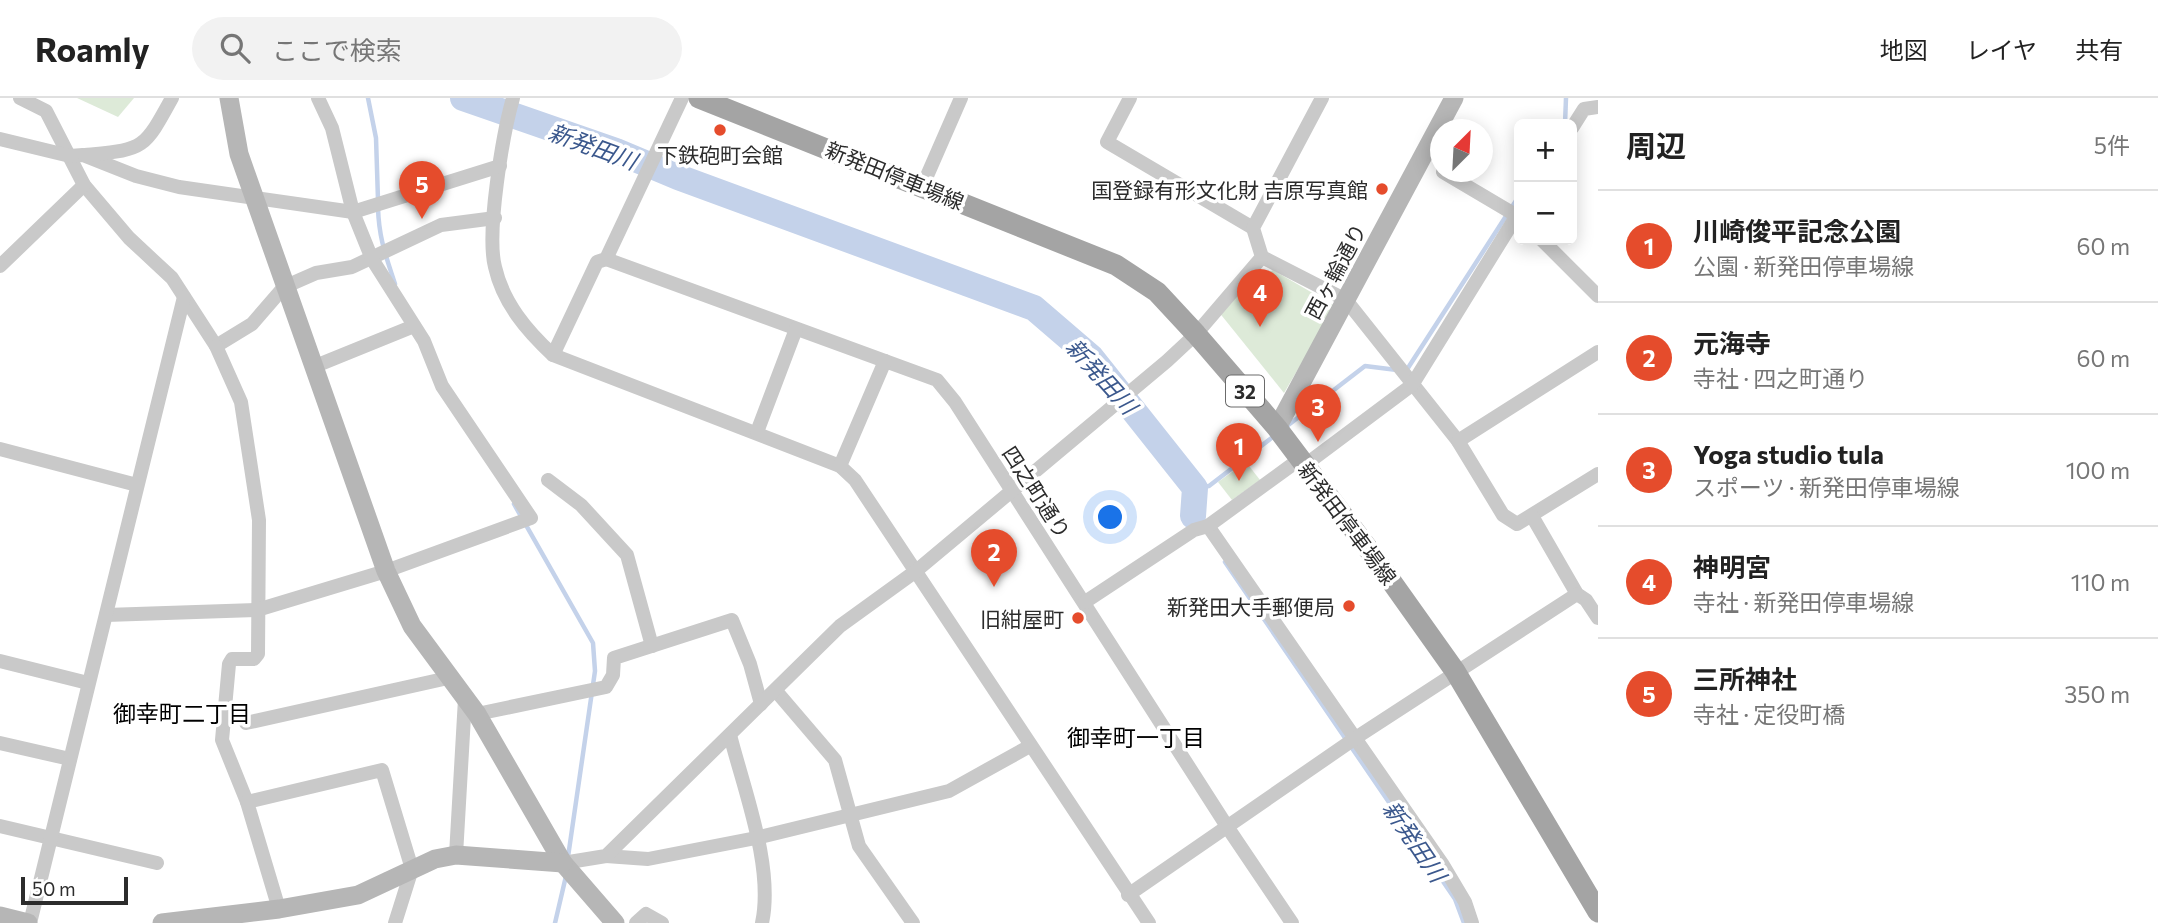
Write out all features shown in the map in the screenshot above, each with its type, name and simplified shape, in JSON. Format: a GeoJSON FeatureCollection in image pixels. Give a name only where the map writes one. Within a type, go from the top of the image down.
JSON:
{"type":"FeatureCollection","features":[{"type":"Feature","properties":{"kind":"main road","name":"新発田停車場線"},"geometry":{"type":"LineString","coordinates":[[699,98],[1116,265],[1157,292],[1277,429],[1455,671],[1598,912]]}},
{"type":"Feature","properties":{"kind":"street"},"geometry":{"type":"LineString","coordinates":[[20,98],[46,111],[76,155],[84,185],[129,238],[172,278],[216,345],[241,402],[259,520],[258,654],[254,659],[232,659],[229,664],[222,740],[247,802],[279,909]]}},
{"type":"Feature","properties":{"kind":"street"},"geometry":{"type":"LineString","coordinates":[[76,155],[123,151],[141,145],[153,132],[172,98]]}},
{"type":"Feature","properties":{"kind":"street"},"geometry":{"type":"LineString","coordinates":[[229,98],[239,154],[254,200],[386,571],[412,626],[471,706],[563,863],[615,923]]}},
{"type":"Feature","properties":{"kind":"street"},"geometry":{"type":"LineString","coordinates":[[106,615],[257,610],[386,571],[531,519],[442,386],[424,341],[372,260],[353,212],[332,128],[318,98]]}},
{"type":"Feature","properties":{"kind":"street"},"geometry":{"type":"LineString","coordinates":[[553,355],[597,262],[606,259],[682,98]]}},
{"type":"Feature","properties":{"kind":"street"},"geometry":{"type":"LineString","coordinates":[[923,186],[961,98]]}},
{"type":"Feature","properties":{"kind":"street"},"geometry":{"type":"LineString","coordinates":[[1129,98],[1107,142],[1253,228],[1262,257],[1346,300],[1458,441],[1503,514],[1517,524],[1598,474]]}},
{"type":"Feature","properties":{"kind":"street"},"geometry":{"type":"LineString","coordinates":[[1253,228],[1322,98]]}},
{"type":"Feature","properties":{"kind":"street","name":"西ヶ輪通り"},"geometry":{"type":"LineString","coordinates":[[1277,429],[1454,98]]}},
{"type":"Feature","properties":{"kind":"street"},"geometry":{"type":"LineString","coordinates":[[513,99],[505,123],[500,166],[494,265],[506,300],[533,336],[553,355],[840,466],[855,480],[1149,923]]}},
{"type":"Feature","properties":{"kind":"street"},"geometry":{"type":"LineString","coordinates":[[1577,120],[1584,109],[1598,107]]}},
{"type":"Feature","properties":{"kind":"street"},"geometry":{"type":"LineString","coordinates":[[0,139],[76,155],[136,176],[179,187],[254,200],[353,212],[500,166]]}},
{"type":"Feature","properties":{"kind":"street"},"geometry":{"type":"LineString","coordinates":[[1422,159],[1430,164]]}},
{"type":"Feature","properties":{"kind":"street"},"geometry":{"type":"LineString","coordinates":[[1461,182],[1514,212]]}},
{"type":"Feature","properties":{"kind":"street"},"geometry":{"type":"LineString","coordinates":[[2,260],[84,185]]}},
{"type":"Feature","properties":{"kind":"street"},"geometry":{"type":"LineString","coordinates":[[216,345],[252,324],[284,287],[316,273],[352,267],[372,260],[441,225],[495,218]]}},
{"type":"Feature","properties":{"kind":"street"},"geometry":{"type":"LineString","coordinates":[[1085,602],[1302,462],[1412,385],[1514,223]]}},
{"type":"Feature","properties":{"kind":"street"},"geometry":{"type":"LineString","coordinates":[[1547,245],[1598,296]]}},
{"type":"Feature","properties":{"kind":"street"},"geometry":{"type":"LineString","coordinates":[[606,856],[840,626],[916,571],[1196,334],[1262,257]]}},
{"type":"Feature","properties":{"kind":"street","name":"四之町通り"},"geometry":{"type":"LineString","coordinates":[[606,259],[937,380],[955,402],[1228,828],[1293,923]]}},
{"type":"Feature","properties":{"kind":"street"},"geometry":{"type":"LineString","coordinates":[[0,916],[29,923],[184,297]]}},
{"type":"Feature","properties":{"kind":"street"},"geometry":{"type":"LineString","coordinates":[[313,367],[414,326]]}},
{"type":"Feature","properties":{"kind":"street"},"geometry":{"type":"LineString","coordinates":[[757,432],[796,329]]}},
{"type":"Feature","properties":{"kind":"street"},"geometry":{"type":"LineString","coordinates":[[1458,441],[1598,352]]}},
{"type":"Feature","properties":{"kind":"street"},"geometry":{"type":"LineString","coordinates":[[840,466],[885,361]]}},
{"type":"Feature","properties":{"kind":"street"},"geometry":{"type":"LineString","coordinates":[[0,449],[138,485]]}},
{"type":"Feature","properties":{"kind":"street"},"geometry":{"type":"LineString","coordinates":[[548,480],[580,505],[627,555],[652,646]]}},
{"type":"Feature","properties":{"kind":"street"},"geometry":{"type":"LineString","coordinates":[[1532,516],[1587,595],[1598,618]]}},
{"type":"Feature","properties":{"kind":"street"},"geometry":{"type":"LineString","coordinates":[[1201,528],[1351,741],[1443,865],[1465,902],[1472,923]]}},
{"type":"Feature","properties":{"kind":"street"},"geometry":{"type":"LineString","coordinates":[[1128,895],[1455,671],[1587,595]]}},
{"type":"Feature","properties":{"kind":"street"},"geometry":{"type":"LineString","coordinates":[[471,706],[606,687],[613,675],[614,658],[732,620],[750,664],[761,704]]}},
{"type":"Feature","properties":{"kind":"street"},"geometry":{"type":"LineString","coordinates":[[0,661],[88,683]]}},
{"type":"Feature","properties":{"kind":"street"},"geometry":{"type":"LineString","coordinates":[[246,723],[449,678]]}},
{"type":"Feature","properties":{"kind":"street"},"geometry":{"type":"LineString","coordinates":[[776,691],[835,760],[859,846],[913,923]]}},
{"type":"Feature","properties":{"kind":"street"},"geometry":{"type":"LineString","coordinates":[[456,855],[471,706]]}},
{"type":"Feature","properties":{"kind":"street"},"geometry":{"type":"LineString","coordinates":[[730,735],[756,838],[767,899],[762,923]]}},
{"type":"Feature","properties":{"kind":"street"},"geometry":{"type":"LineString","coordinates":[[0,743],[71,760]]}},
{"type":"Feature","properties":{"kind":"street"},"geometry":{"type":"LineString","coordinates":[[162,923],[279,909],[358,895],[435,859],[456,855],[563,863],[606,856],[648,859],[756,838],[949,791],[1030,746]]}},
{"type":"Feature","properties":{"kind":"street"},"geometry":{"type":"LineString","coordinates":[[247,802],[382,770],[412,869],[395,923]]}},
{"type":"Feature","properties":{"kind":"street"},"geometry":{"type":"LineString","coordinates":[[0,826],[157,863]]}},
{"type":"Feature","properties":{"kind":"street"},"geometry":{"type":"LineString","coordinates":[[636,923],[646,914],[662,923]]}},
{"type":"Feature","properties":{"kind":"green space"},"geometry":{"type":"Polygon","coordinates":[[[77,98],[134,98],[118,117],[77,98]]]}},
{"type":"Feature","properties":{"kind":"green space"},"geometry":{"type":"Polygon","coordinates":[[[1273,270],[1335,306],[1284,393],[1218,311],[1244,284],[1273,270]]]}},
{"type":"Feature","properties":{"kind":"green space"},"geometry":{"type":"Polygon","coordinates":[[[1246,462],[1260,480],[1232,500],[1218,482],[1246,462]]]}},
{"type":"Feature","properties":{"kind":"waterway"},"geometry":{"type":"LineString","coordinates":[[368,98],[376,138],[378,200]]}},
{"type":"Feature","properties":{"kind":"waterway","name":"新発田川"},"geometry":{"type":"LineString","coordinates":[[463,98],[616,151],[678,177],[1034,308],[1091,357],[1195,488],[1193,516]]}},
{"type":"Feature","properties":{"kind":"waterway"},"geometry":{"type":"LineString","coordinates":[[1565,119],[1566,98]]}},
{"type":"Feature","properties":{"kind":"waterway"},"geometry":{"type":"LineString","coordinates":[[1406,371],[1514,204]]}},
{"type":"Feature","properties":{"kind":"waterway"},"geometry":{"type":"LineString","coordinates":[[378,208],[381,238],[395,284]]}},
{"type":"Feature","properties":{"kind":"waterway"},"geometry":{"type":"LineString","coordinates":[[1287,426],[1365,366],[1397,370]]}},
{"type":"Feature","properties":{"kind":"waterway"},"geometry":{"type":"LineString","coordinates":[[1195,488],[1209,486],[1274,436]]}},
{"type":"Feature","properties":{"kind":"waterway"},"geometry":{"type":"LineString","coordinates":[[514,504],[593,643],[595,671],[568,857]]}},
{"type":"Feature","properties":{"kind":"waterway","name":"新発田川"},"geometry":{"type":"LineString","coordinates":[[1193,516],[1200,526]]}},
{"type":"Feature","properties":{"kind":"waterway","name":"新発田川"},"geometry":{"type":"LineString","coordinates":[[1225,562],[1455,899],[1464,923]]}},
{"type":"Feature","properties":{"kind":"waterway"},"geometry":{"type":"LineString","coordinates":[[555,923],[566,876]]}},
{"type":"Feature","properties":{"kind":"place","name":"下鉄砲町会館"},"geometry":{"type":"Point","coordinates":[720,130]}},
{"type":"Feature","properties":{"kind":"place","name":"国登録有形文化財 吉原写真館"},"geometry":{"type":"Point","coordinates":[1382,189]}},
{"type":"Feature","properties":{"kind":"place","name":"三所神社"},"geometry":{"type":"Point","coordinates":[422,219]}},
{"type":"Feature","properties":{"kind":"place","name":"神明宮"},"geometry":{"type":"Point","coordinates":[1260,327]}},
{"type":"Feature","properties":{"kind":"place","name":"Yoga studio tula"},"geometry":{"type":"Point","coordinates":[1318,442]}},
{"type":"Feature","properties":{"kind":"place","name":"川崎俊平記念公園"},"geometry":{"type":"Point","coordinates":[1239,481]}},
{"type":"Feature","properties":{"kind":"place","name":"元海寺"},"geometry":{"type":"Point","coordinates":[994,587]}},
{"type":"Feature","properties":{"kind":"place","name":"新発田大手郵便局"},"geometry":{"type":"Point","coordinates":[1349,606]}},
{"type":"Feature","properties":{"kind":"place","name":"旧紺屋町"},"geometry":{"type":"Point","coordinates":[1078,618]}},
{"type":"Feature","properties":{"kind":"district","name":"御幸町二丁目"},"geometry":{"type":"Point","coordinates":[182,713]}},
{"type":"Feature","properties":{"kind":"district","name":"御幸町一丁目"},"geometry":{"type":"Point","coordinates":[1136,737]}}]}
